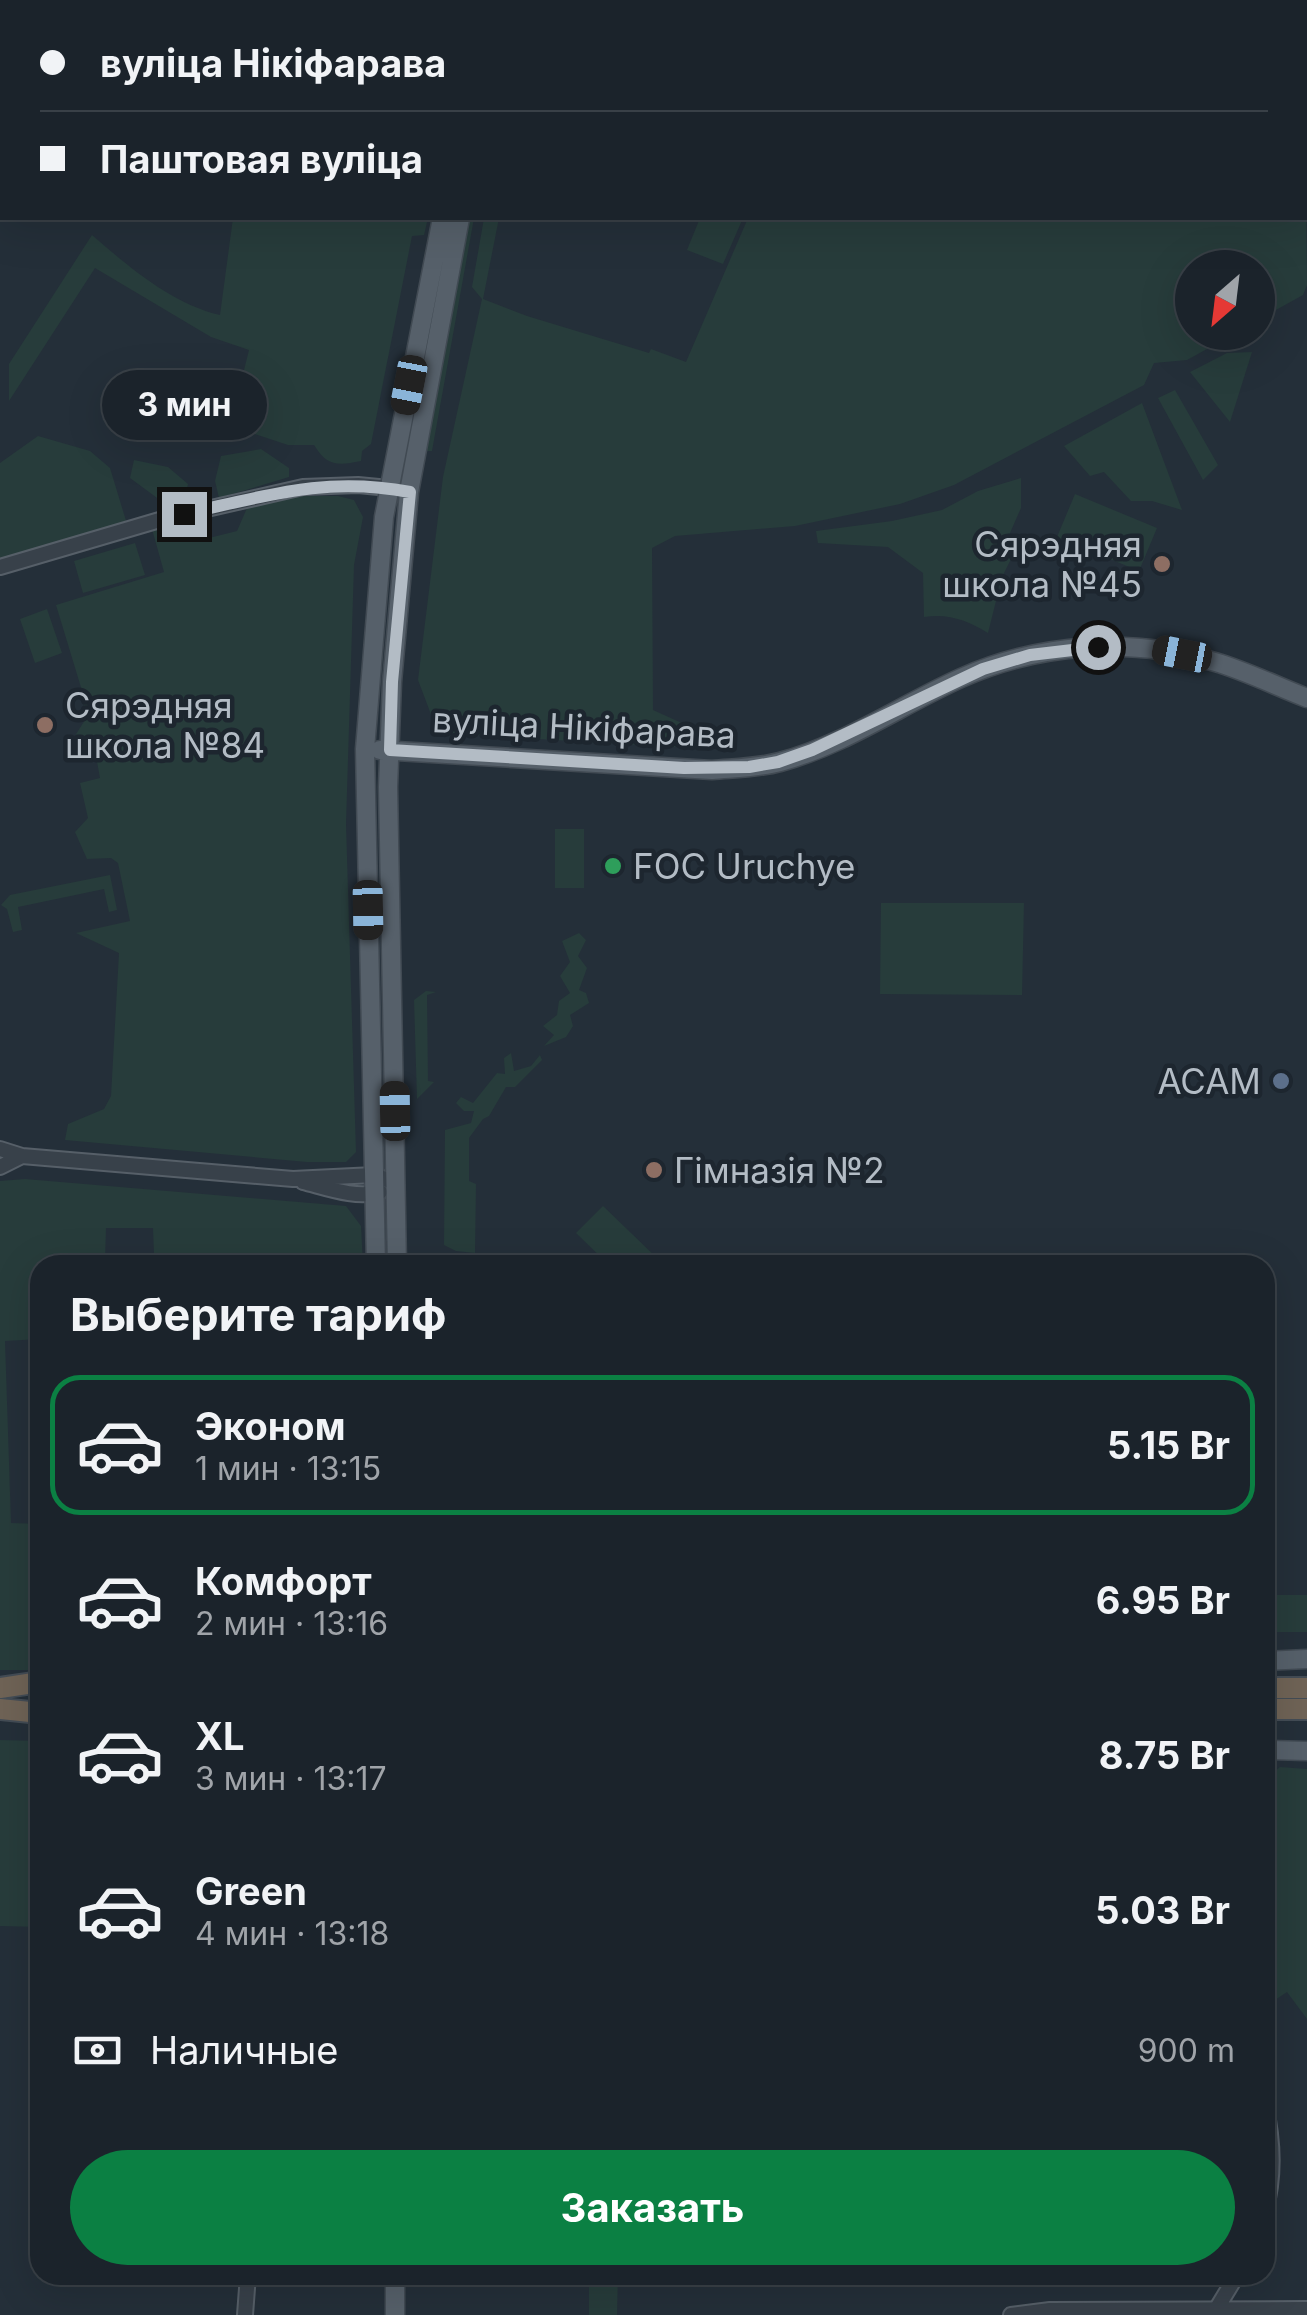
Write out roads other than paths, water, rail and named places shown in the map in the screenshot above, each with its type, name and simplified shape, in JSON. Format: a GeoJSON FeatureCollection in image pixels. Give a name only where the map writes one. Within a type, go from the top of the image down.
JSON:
{"type":"FeatureCollection","features":[{"type":"Feature","properties":{"kind":"highway"},"geometry":{"type":"LineString","coordinates":[[0,1689],[30,1687]]}},
{"type":"Feature","properties":{"kind":"highway"},"geometry":{"type":"LineString","coordinates":[[1275,1688],[1307,1688]]}},
{"type":"Feature","properties":{"kind":"highway"},"geometry":{"type":"LineString","coordinates":[[0,1708],[30,1710]]}},
{"type":"Feature","properties":{"kind":"highway"},"geometry":{"type":"LineString","coordinates":[[1275,1709],[1307,1710]]}},
{"type":"Feature","properties":{"kind":"main road"},"geometry":{"type":"LineString","coordinates":[[376,1255],[365,749],[384,517],[442,220]]}},
{"type":"Feature","properties":{"kind":"main road"},"geometry":{"type":"LineString","coordinates":[[397,1255],[392,682],[410,492],[460,220]]}},
{"type":"Feature","properties":{"kind":"main road"},"geometry":{"type":"LineString","coordinates":[[389,488],[410,492]]}},
{"type":"Feature","properties":{"kind":"main road","name":"вуліца Нікіфарава"},"geometry":{"type":"LineString","coordinates":[[365,749],[674,768],[749,767],[812,750],[983,669],[1030,655],[1074,648],[1122,646],[1213,661],[1307,698]]}},
{"type":"Feature","properties":{"kind":"main road"},"geometry":{"type":"LineString","coordinates":[[1275,1661],[1307,1659]]}},
{"type":"Feature","properties":{"kind":"main road"},"geometry":{"type":"LineString","coordinates":[[1275,1750],[1307,1751]]}},
{"type":"Feature","properties":{"kind":"main road"},"geometry":{"type":"LineString","coordinates":[[395,2285],[395,2315]]}},
{"type":"Feature","properties":{"kind":"street"},"geometry":{"type":"LineString","coordinates":[[0,567],[163,520],[303,486],[389,488]]}},
{"type":"Feature","properties":{"kind":"street"},"geometry":{"type":"LineString","coordinates":[[0,1149],[22,1156],[293,1179],[374,1175],[396,1183]]}},
{"type":"Feature","properties":{"kind":"street"},"geometry":{"type":"LineString","coordinates":[[0,1166],[22,1156]]}},
{"type":"Feature","properties":{"kind":"street"},"geometry":{"type":"LineString","coordinates":[[293,1179],[340,1192],[374,1194],[396,1183]]}},
{"type":"Feature","properties":{"kind":"street"},"geometry":{"type":"LineString","coordinates":[[245,2315],[247,2285]]}},
{"type":"Feature","properties":{"kind":"street"},"geometry":{"type":"LineString","coordinates":[[1215,2312],[1232,2285]]}},
{"type":"Feature","properties":{"kind":"street"},"geometry":{"type":"LineString","coordinates":[[1228,2292],[1234,2308]]}},
{"type":"Feature","properties":{"kind":"street"},"geometry":{"type":"LineString","coordinates":[[1011,2315],[1050,2310],[1215,2312],[1234,2308],[1307,2308]]}},
{"type":"Feature","properties":{"kind":"place","name":"Сярэдняя школа №45"},"geometry":{"type":"Point","coordinates":[1162,564]}},
{"type":"Feature","properties":{"kind":"place","name":"Сярэдняя школа №84"},"geometry":{"type":"Point","coordinates":[45,725]}},
{"type":"Feature","properties":{"kind":"place","name":"FOC Uruchye"},"geometry":{"type":"Point","coordinates":[613,866]}},
{"type":"Feature","properties":{"kind":"place","name":"АСАМ"},"geometry":{"type":"Point","coordinates":[1281,1081]}},
{"type":"Feature","properties":{"kind":"place","name":"Гімназія №2"},"geometry":{"type":"Point","coordinates":[654,1170]}}]}
